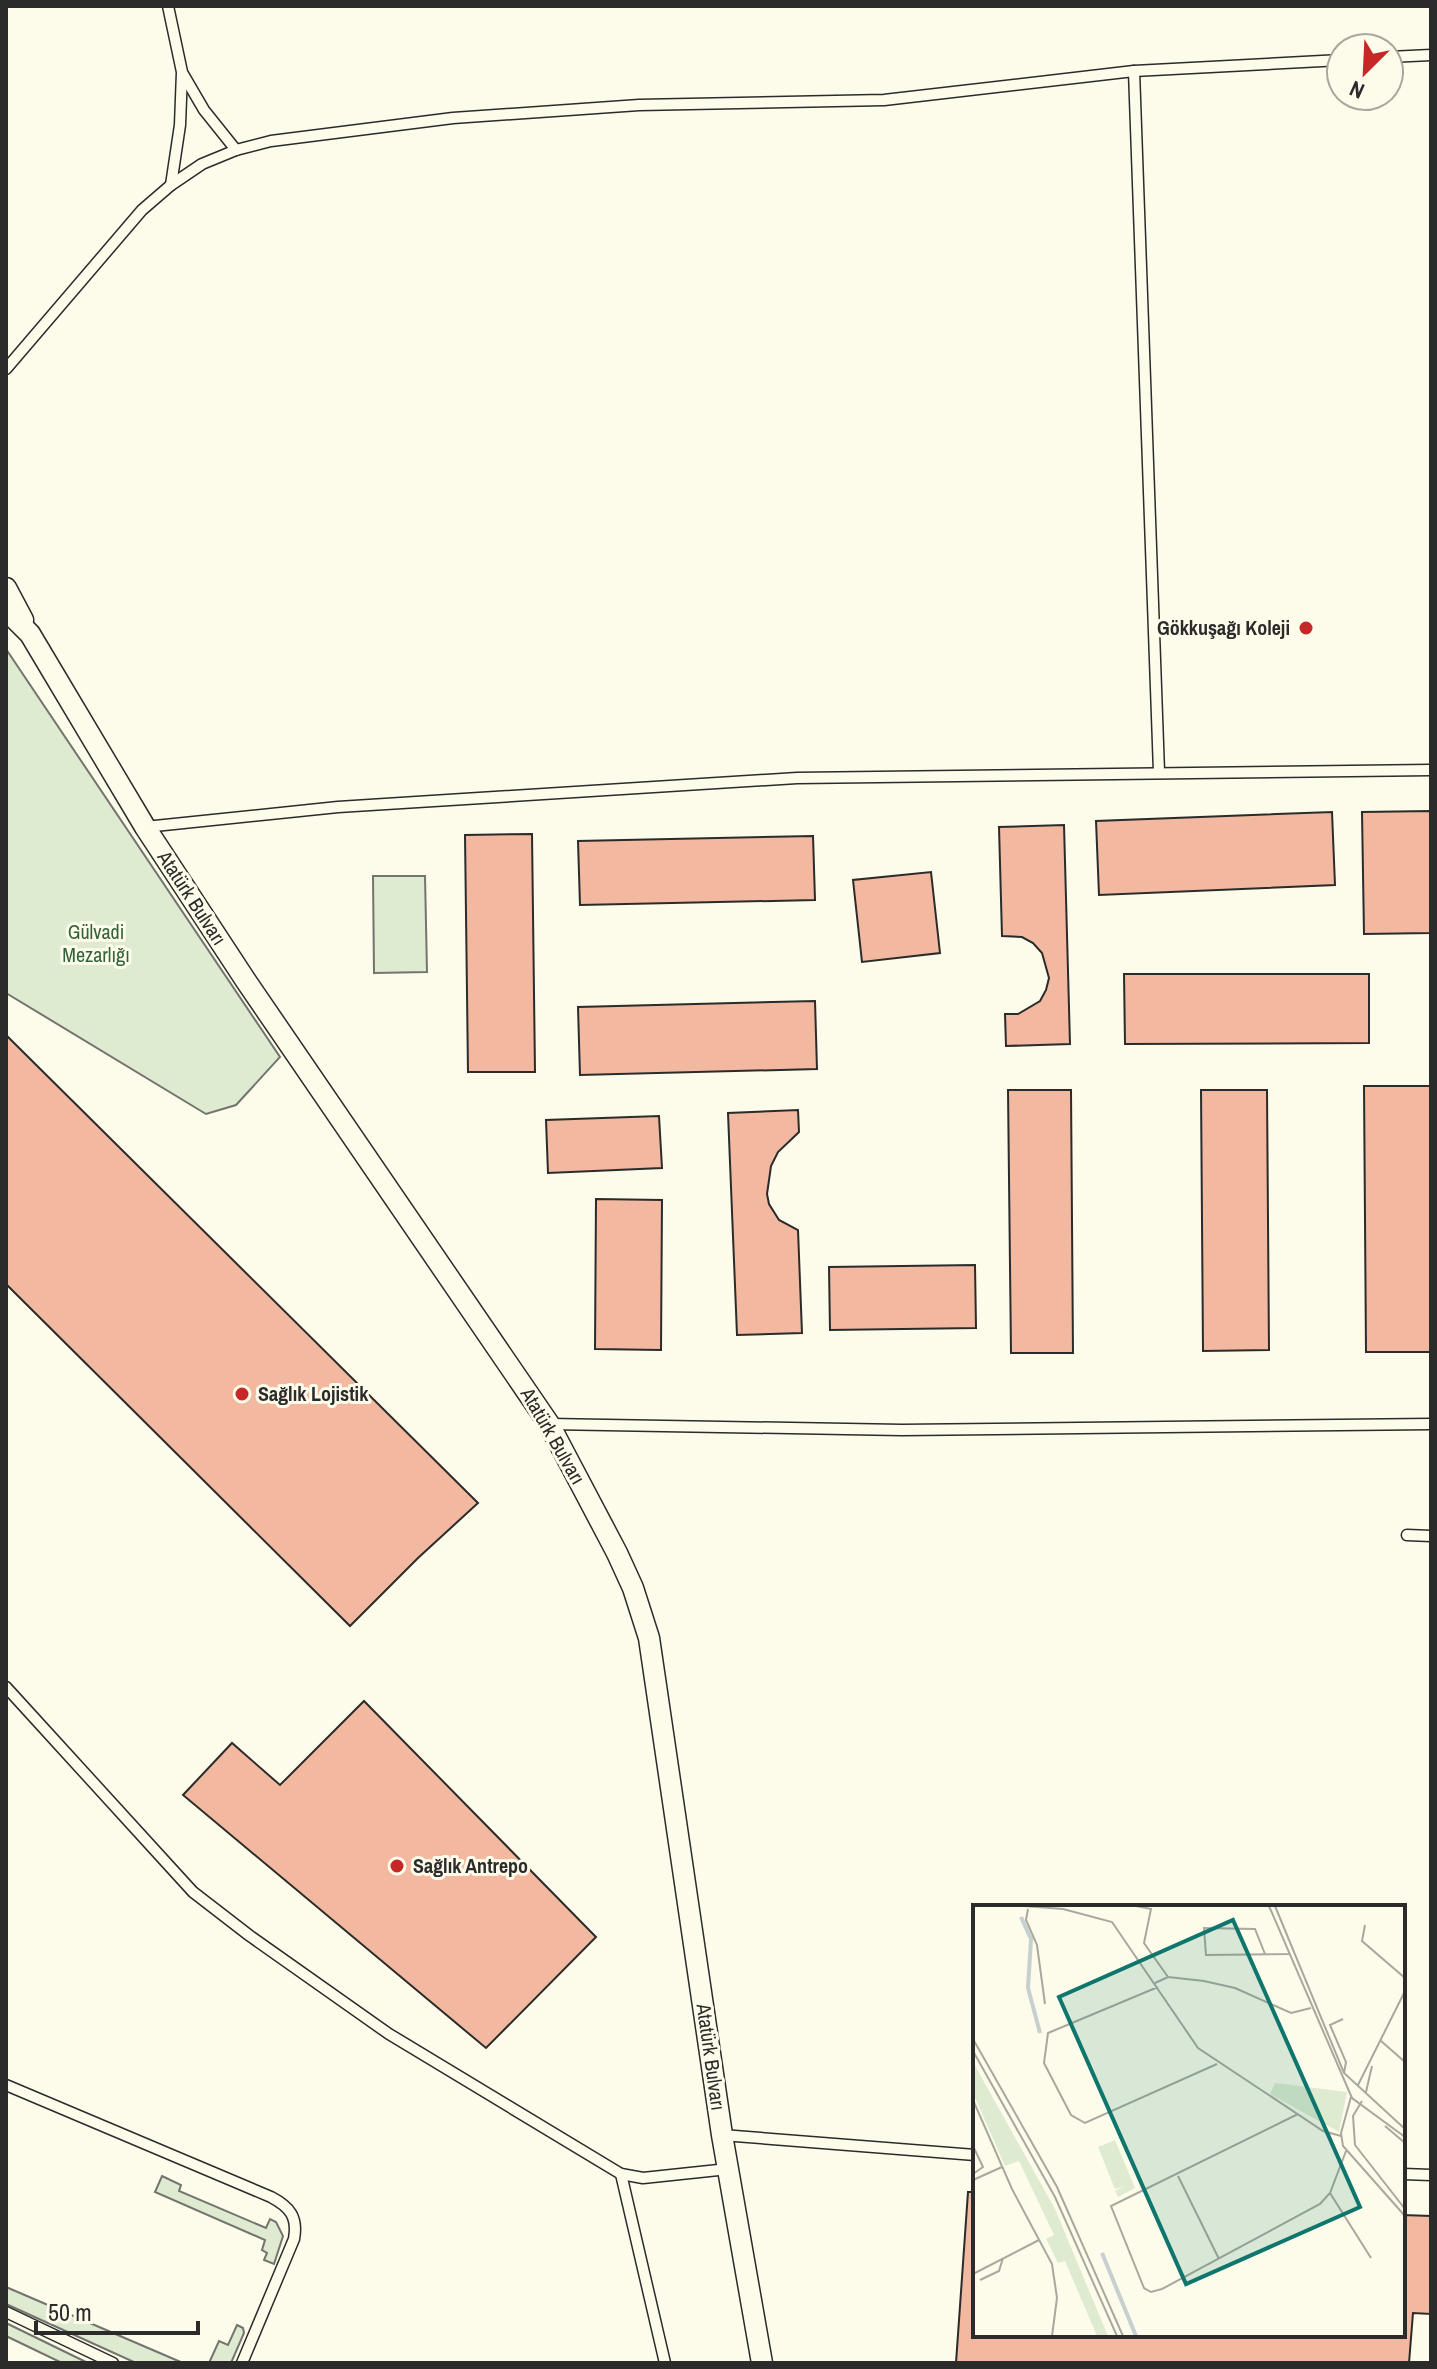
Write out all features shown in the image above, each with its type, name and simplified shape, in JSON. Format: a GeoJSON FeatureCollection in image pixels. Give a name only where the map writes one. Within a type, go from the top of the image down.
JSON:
{"type":"FeatureCollection","features":[{"type":"Feature","properties":{"kind":"street","name":"Atatürk Bulvarı"},"geometry":{"type":"LineString","coordinates":[[6,588],[145,827],[246,981],[549,1424],[617,1553],[649,1638],[722,2135],[762,2363]]}},
{"type":"Feature","properties":{"kind":"street","name":"Atatürk Bulvarı"},"geometry":{"type":"LineString","coordinates":[[6,610],[30,634]]}},
{"type":"Feature","properties":{"kind":"lane"},"geometry":{"type":"LineString","coordinates":[[168,6],[182,72],[180,125],[171,185]]}},
{"type":"Feature","properties":{"kind":"lane"},"geometry":{"type":"LineString","coordinates":[[1405,56],[1431,55]]}},
{"type":"Feature","properties":{"kind":"lane"},"geometry":{"type":"LineString","coordinates":[[6,369],[142,210],[171,185],[202,164],[236,150],[271,141],[453,118],[639,105],[884,100],[1134,71],[1325,61]]}},
{"type":"Feature","properties":{"kind":"lane"},"geometry":{"type":"LineString","coordinates":[[1134,71],[1159,772]]}},
{"type":"Feature","properties":{"kind":"lane"},"geometry":{"type":"LineString","coordinates":[[182,72],[204,110],[236,150]]}},
{"type":"Feature","properties":{"kind":"lane"},"geometry":{"type":"LineString","coordinates":[[145,827],[338,807],[797,778],[1431,770]]}},
{"type":"Feature","properties":{"kind":"lane"},"geometry":{"type":"LineString","coordinates":[[549,1424],[902,1430],[1431,1424]]}},
{"type":"Feature","properties":{"kind":"lane"},"geometry":{"type":"LineString","coordinates":[[1407,1535],[1431,1536]]}},
{"type":"Feature","properties":{"kind":"lane"},"geometry":{"type":"LineString","coordinates":[[6,1687],[193,1892],[389,2034],[621,2174],[643,2178],[728,2169]]}},
{"type":"Feature","properties":{"kind":"lane"},"geometry":{"type":"LineString","coordinates":[[6,2085],[271,2197],[290,2209],[296,2225],[294,2239],[242,2363]]}},
{"type":"Feature","properties":{"kind":"lane"},"geometry":{"type":"LineString","coordinates":[[722,2135],[973,2155]]}},
{"type":"Feature","properties":{"kind":"lane"},"geometry":{"type":"LineString","coordinates":[[621,2174],[665,2363]]}},
{"type":"Feature","properties":{"kind":"lane"},"geometry":{"type":"LineString","coordinates":[[1405,2174],[1431,2175]]}},
{"type":"Feature","properties":{"kind":"lane"},"geometry":{"type":"LineString","coordinates":[[6,2312],[113,2363]]}},
{"type":"Feature","properties":{"kind":"green space","name":"Gülvadi Mezarlığı"},"geometry":{"type":"Polygon","coordinates":[[[6,649],[280,1057],[236,1105],[206,1114],[6,993],[6,649]]]}},
{"type":"Feature","properties":{"kind":"green space"},"geometry":{"type":"Polygon","coordinates":[[[373,876],[425,876],[427,972],[374,973],[373,876]]]}},
{"type":"Feature","properties":{"kind":"green space"},"geometry":{"type":"Polygon","coordinates":[[[162,2176],[181,2185],[179,2191],[266,2228],[270,2219],[276,2222],[283,2236],[274,2264],[264,2260],[267,2253],[262,2250],[265,2240],[155,2192],[162,2176]]]}},
{"type":"Feature","properties":{"kind":"green space"},"geometry":{"type":"Polygon","coordinates":[[[6,2287],[183,2363],[136,2363],[6,2304],[6,2287]]]}},
{"type":"Feature","properties":{"kind":"green space"},"geometry":{"type":"Polygon","coordinates":[[[6,2323],[88,2363],[62,2363],[6,2336],[6,2323]]]}},
{"type":"Feature","properties":{"kind":"green space"},"geometry":{"type":"Polygon","coordinates":[[[237,2325],[243,2328],[244,2333],[231,2363],[209,2363],[219,2341],[228,2345],[237,2325]]]}},
{"type":"Feature","properties":{"kind":"building"},"geometry":{"type":"Polygon","coordinates":[[[1430,811],[1431,933],[1364,934],[1362,812],[1430,811]]]}},
{"type":"Feature","properties":{"kind":"building"},"geometry":{"type":"Polygon","coordinates":[[[1332,812],[1335,885],[1099,895],[1096,821],[1332,812]]]}},
{"type":"Feature","properties":{"kind":"building"},"geometry":{"type":"Polygon","coordinates":[[[1064,825],[1070,1044],[1006,1046],[1005,1014],[1018,1014],[1040,1001],[1049,978],[1042,953],[1033,943],[1022,937],[1002,936],[999,827],[1064,825]]]}},
{"type":"Feature","properties":{"kind":"building"},"geometry":{"type":"Polygon","coordinates":[[[532,834],[535,1072],[468,1072],[465,835],[532,834]]]}},
{"type":"Feature","properties":{"kind":"building"},"geometry":{"type":"Polygon","coordinates":[[[813,836],[815,900],[580,905],[578,841],[813,836]]]}},
{"type":"Feature","properties":{"kind":"building"},"geometry":{"type":"Polygon","coordinates":[[[931,872],[940,953],[862,962],[853,880],[931,872]]]}},
{"type":"Feature","properties":{"kind":"building"},"geometry":{"type":"Polygon","coordinates":[[[1124,974],[1369,974],[1369,1043],[1125,1044],[1124,974]]]}},
{"type":"Feature","properties":{"kind":"building"},"geometry":{"type":"Polygon","coordinates":[[[815,1001],[817,1069],[580,1075],[578,1007],[815,1001]]]}},
{"type":"Feature","properties":{"kind":"building","name":"Sağlık Lojistik"},"geometry":{"type":"Polygon","coordinates":[[[6,1035],[478,1503],[350,1626],[6,1284],[6,1035]]]}},
{"type":"Feature","properties":{"kind":"building"},"geometry":{"type":"Polygon","coordinates":[[[1364,1086],[1431,1086],[1431,1352],[1366,1352],[1364,1086]]]}},
{"type":"Feature","properties":{"kind":"building"},"geometry":{"type":"Polygon","coordinates":[[[1008,1090],[1071,1090],[1073,1353],[1011,1353],[1008,1090]]]}},
{"type":"Feature","properties":{"kind":"building"},"geometry":{"type":"Polygon","coordinates":[[[1201,1090],[1267,1090],[1269,1350],[1203,1351],[1201,1090]]]}},
{"type":"Feature","properties":{"kind":"building"},"geometry":{"type":"Polygon","coordinates":[[[798,1110],[799,1132],[778,1152],[771,1166],[767,1194],[779,1220],[798,1230],[802,1333],[737,1335],[728,1113],[798,1110]]]}},
{"type":"Feature","properties":{"kind":"building"},"geometry":{"type":"Polygon","coordinates":[[[659,1116],[662,1168],[548,1173],[546,1120],[659,1116]]]}},
{"type":"Feature","properties":{"kind":"building"},"geometry":{"type":"Polygon","coordinates":[[[596,1199],[662,1200],[661,1350],[595,1349],[596,1199]]]}},
{"type":"Feature","properties":{"kind":"building"},"geometry":{"type":"Polygon","coordinates":[[[975,1265],[976,1328],[830,1330],[829,1267],[975,1265]]]}},
{"type":"Feature","properties":{"kind":"building","name":"Sağlık Antrepo"},"geometry":{"type":"Polygon","coordinates":[[[364,1701],[596,1937],[486,2048],[183,1795],[232,1743],[280,1785],[364,1701]]]}},
{"type":"Feature","properties":{"kind":"building"},"geometry":{"type":"Polygon","coordinates":[[[968,2192],[973,2192],[973,2337],[1405,2337],[1405,2215],[1431,2216],[1431,2314],[1413,2313],[1409,2363],[956,2363],[968,2192]]]}},
{"type":"Feature","properties":{"kind":"place","name":"Gökkuşağı Koleji"},"geometry":{"type":"Point","coordinates":[1306,628]}},
{"type":"Feature","properties":{"kind":"place","name":"Sağlık Lojistik"},"geometry":{"type":"Point","coordinates":[242,1394]}},
{"type":"Feature","properties":{"kind":"place","name":"Sağlık Antrepo"},"geometry":{"type":"Point","coordinates":[397,1866]}}]}
